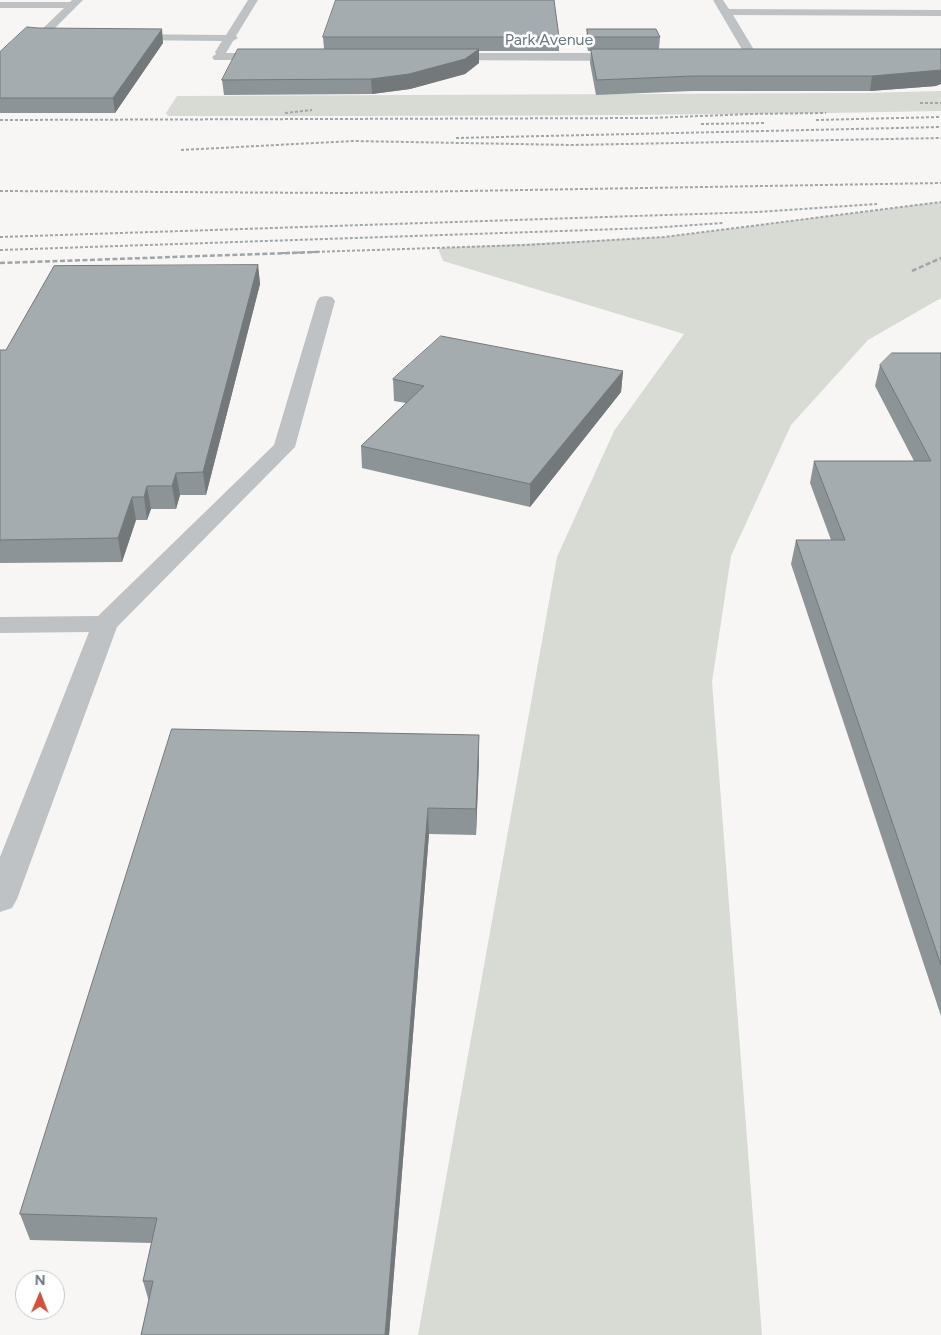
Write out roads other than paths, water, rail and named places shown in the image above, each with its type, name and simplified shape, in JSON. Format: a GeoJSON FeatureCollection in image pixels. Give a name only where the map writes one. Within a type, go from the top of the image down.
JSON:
{"type":"FeatureCollection","features":[{"type":"Feature","properties":{"kind":"street"},"geometry":{"type":"LineString","coordinates":[[253,0],[232,38],[218,57],[280,57]]}},
{"type":"Feature","properties":{"kind":"street"},"geometry":{"type":"LineString","coordinates":[[718,0],[758,58],[734,57]]}},
{"type":"Feature","properties":{"kind":"street"},"geometry":{"type":"LineString","coordinates":[[878,0],[892,13]]}},
{"type":"Feature","properties":{"kind":"street"},"geometry":{"type":"LineString","coordinates":[[0,5],[75,3]]}},
{"type":"Feature","properties":{"kind":"street"},"geometry":{"type":"LineString","coordinates":[[60,37],[40,37],[75,3]]}},
{"type":"Feature","properties":{"kind":"street"},"geometry":{"type":"LineString","coordinates":[[725,12],[941,13]]}},
{"type":"Feature","properties":{"kind":"street"},"geometry":{"type":"LineString","coordinates":[[119,37],[232,38]]}},
{"type":"Feature","properties":{"kind":"street","name":"Park Avenue"},"geometry":{"type":"LineString","coordinates":[[435,57],[642,57]]}},
{"type":"Feature","properties":{"kind":"street"},"geometry":{"type":"LineString","coordinates":[[0,899],[105,624],[284,447],[326,301]]}},
{"type":"Feature","properties":{"kind":"street"},"geometry":{"type":"LineString","coordinates":[[0,625],[105,624]]}},
{"type":"Feature","properties":{"kind":"railway"},"geometry":{"type":"LineString","coordinates":[[920,103],[941,103]]}},
{"type":"Feature","properties":{"kind":"railway"},"geometry":{"type":"LineString","coordinates":[[285,113],[312,110]]}},
{"type":"Feature","properties":{"kind":"railway"},"geometry":{"type":"LineString","coordinates":[[745,114],[826,113]]}},
{"type":"Feature","properties":{"kind":"railway"},"geometry":{"type":"LineString","coordinates":[[0,120],[650,118],[752,114]]}},
{"type":"Feature","properties":{"kind":"railway"},"geometry":{"type":"LineString","coordinates":[[816,120],[941,117]]}},
{"type":"Feature","properties":{"kind":"railway"},"geometry":{"type":"LineString","coordinates":[[701,124],[764,123]]}},
{"type":"Feature","properties":{"kind":"railway"},"geometry":{"type":"LineString","coordinates":[[456,138],[941,127]]}},
{"type":"Feature","properties":{"kind":"railway"},"geometry":{"type":"LineString","coordinates":[[181,150],[353,141],[572,145],[941,138]]}},
{"type":"Feature","properties":{"kind":"railway"},"geometry":{"type":"LineString","coordinates":[[0,191],[347,193],[941,183]]}},
{"type":"Feature","properties":{"kind":"railway"},"geometry":{"type":"LineString","coordinates":[[282,253],[526,245],[664,237],[941,202]]}},
{"type":"Feature","properties":{"kind":"railway"},"geometry":{"type":"LineString","coordinates":[[0,237],[757,212],[877,204]]}},
{"type":"Feature","properties":{"kind":"railway"},"geometry":{"type":"LineString","coordinates":[[0,250],[650,228],[723,223]]}},
{"type":"Feature","properties":{"kind":"railway"},"geometry":{"type":"LineString","coordinates":[[0,263],[318,252]]}},
{"type":"Feature","properties":{"kind":"railway"},"geometry":{"type":"LineString","coordinates":[[912,271],[941,258]]}}]}
